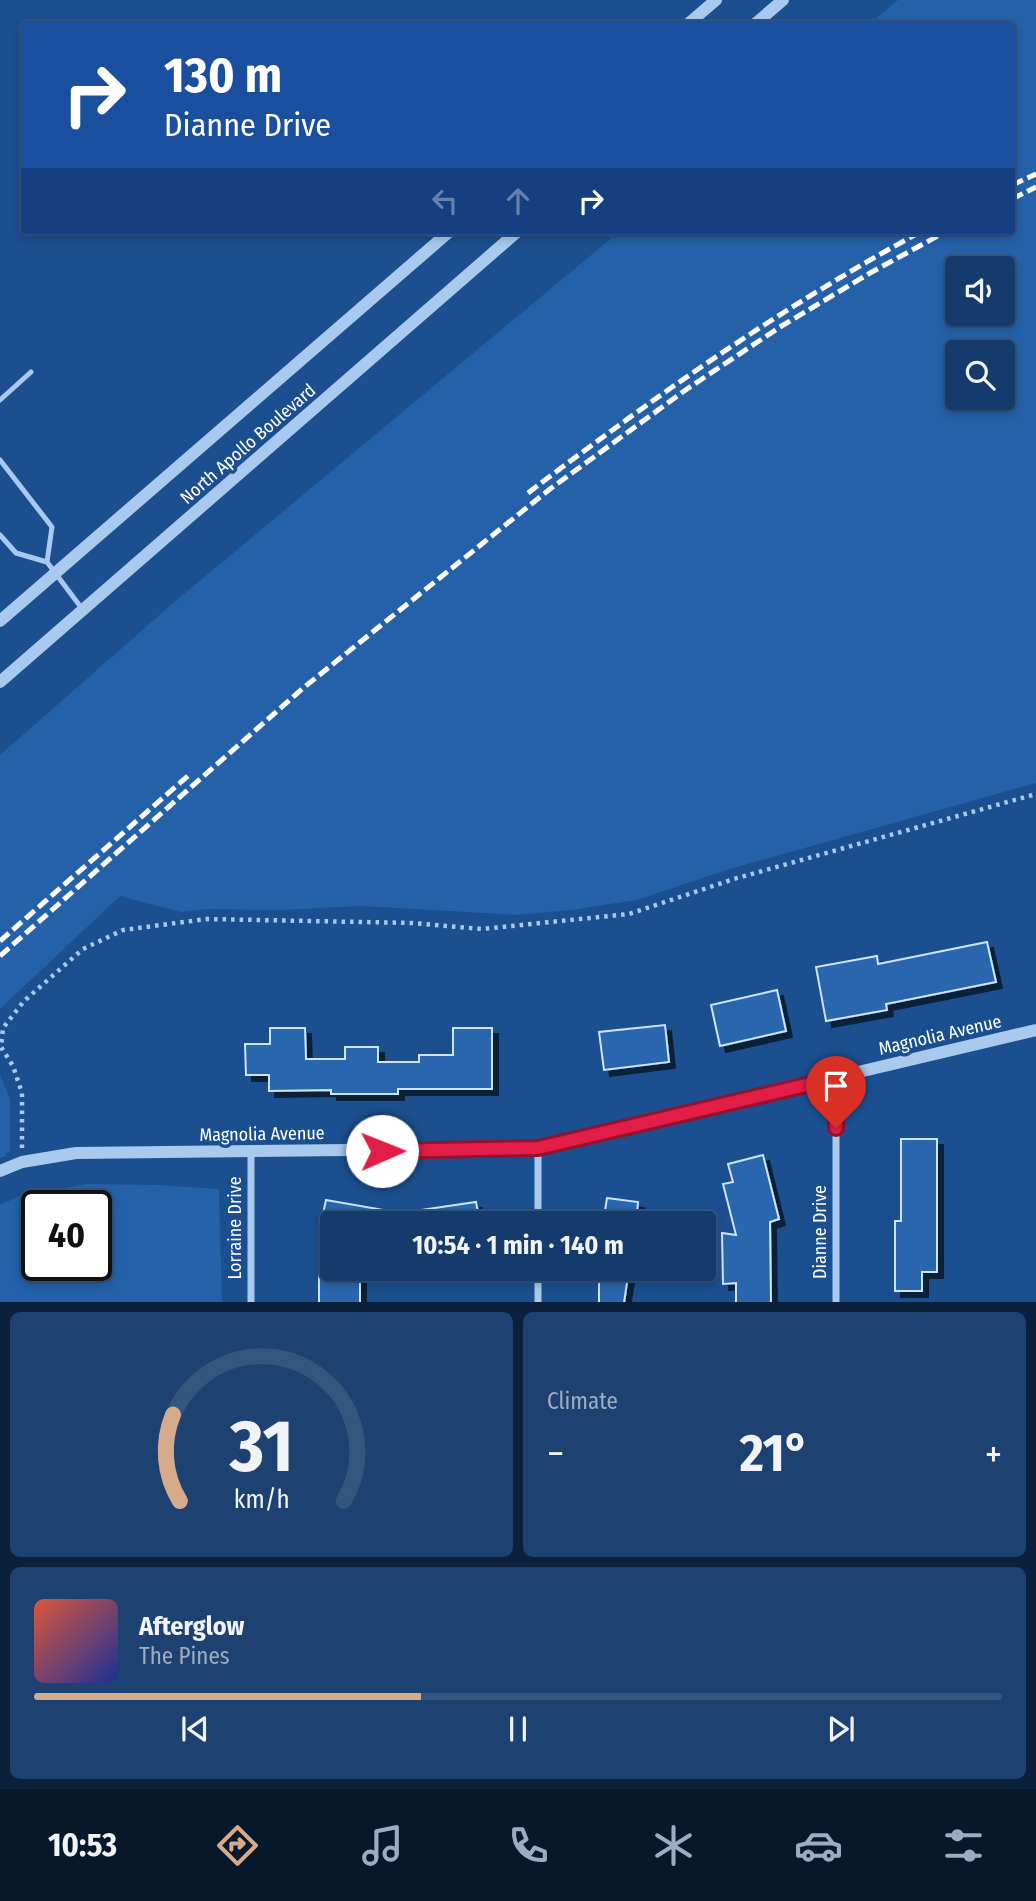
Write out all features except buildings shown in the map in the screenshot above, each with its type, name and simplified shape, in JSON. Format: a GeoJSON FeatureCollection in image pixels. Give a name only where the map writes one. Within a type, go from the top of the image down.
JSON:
{"type":"FeatureCollection","features":[{"type":"Feature","properties":{"kind":"street"},"geometry":{"type":"LineString","coordinates":[[692,21],[716,0]]}},
{"type":"Feature","properties":{"kind":"street"},"geometry":{"type":"LineString","coordinates":[[758,21],[783,0]]}},
{"type":"Feature","properties":{"kind":"street","name":"North Apollo Boulevard"},"geometry":{"type":"LineString","coordinates":[[0,621],[445,235]]}},
{"type":"Feature","properties":{"kind":"street","name":"North Apollo Boulevard"},"geometry":{"type":"LineString","coordinates":[[0,682],[513,235]]}},
{"type":"Feature","properties":{"kind":"street","name":"Magnolia Avenue"},"geometry":{"type":"LineString","coordinates":[[0,1171],[22,1162],[76,1153],[538,1148],[1036,1030]]}},
{"type":"Feature","properties":{"kind":"street","name":"Dianne Drive"},"geometry":{"type":"LineString","coordinates":[[836,1078],[836,1302]]}},
{"type":"Feature","properties":{"kind":"street"},"geometry":{"type":"LineString","coordinates":[[538,1148],[538,1211]]}},
{"type":"Feature","properties":{"kind":"street","name":"Lorraine Drive"},"geometry":{"type":"LineString","coordinates":[[251,1152],[251,1302]]}},
{"type":"Feature","properties":{"kind":"street"},"geometry":{"type":"LineString","coordinates":[[538,1281],[538,1302]]}},
{"type":"Feature","properties":{"kind":"lane"},"geometry":{"type":"LineString","coordinates":[[0,400],[31,372]]}},
{"type":"Feature","properties":{"kind":"lane"},"geometry":{"type":"LineString","coordinates":[[0,460],[51,527],[47,562]]}},
{"type":"Feature","properties":{"kind":"lane"},"geometry":{"type":"LineString","coordinates":[[0,535],[16,553],[47,562],[83,610]]}},
{"type":"Feature","properties":{"kind":"path"},"geometry":{"type":"LineString","coordinates":[[22,1162],[22,1093],[13,1066],[1,1047],[3,1028],[23,1001],[83,949],[123,930],[207,919],[412,923],[482,929],[629,914],[734,879],[1036,794]]}},
{"type":"Feature","properties":{"kind":"shaded area"},"geometry":{"type":"Polygon","coordinates":[[[898,0],[1036,0],[1036,783],[730,869],[637,900],[571,910],[517,915],[361,906],[181,912],[120,896],[0,1009],[0,755],[179,598],[615,235],[1015,235],[1015,21],[873,21],[898,0]]]}},
{"type":"Feature","properties":{"kind":"shaded area"},"geometry":{"type":"Polygon","coordinates":[[[0,1075],[10,1099],[10,1152],[0,1158],[0,1075]]]}},
{"type":"Feature","properties":{"kind":"shaded area"},"geometry":{"type":"Polygon","coordinates":[[[87,1184],[219,1189],[222,1302],[0,1302],[0,1205],[21,1196],[21,1281],[112,1281],[112,1190],[54,1190],[87,1184]]]}},
{"type":"Feature","properties":{"kind":"railway"},"geometry":{"type":"LineString","coordinates":[[1015,184],[1036,174]]}},
{"type":"Feature","properties":{"kind":"railway"},"geometry":{"type":"LineString","coordinates":[[1015,198],[1036,187]]}},
{"type":"Feature","properties":{"kind":"railway"},"geometry":{"type":"LineString","coordinates":[[528,493],[695,371],[806,298],[915,235]]}},
{"type":"Feature","properties":{"kind":"railway"},"geometry":{"type":"LineString","coordinates":[[0,956],[302,689],[550,489],[687,389],[780,327],[940,235]]}},
{"type":"Feature","properties":{"kind":"railway"},"geometry":{"type":"LineString","coordinates":[[0,941],[189,775]]}},
{"type":"Feature","properties":{"kind":"route"},"geometry":{"type":"LineString","coordinates":[[382,1151],[538,1148],[836,1078],[836,1128]]}}]}
